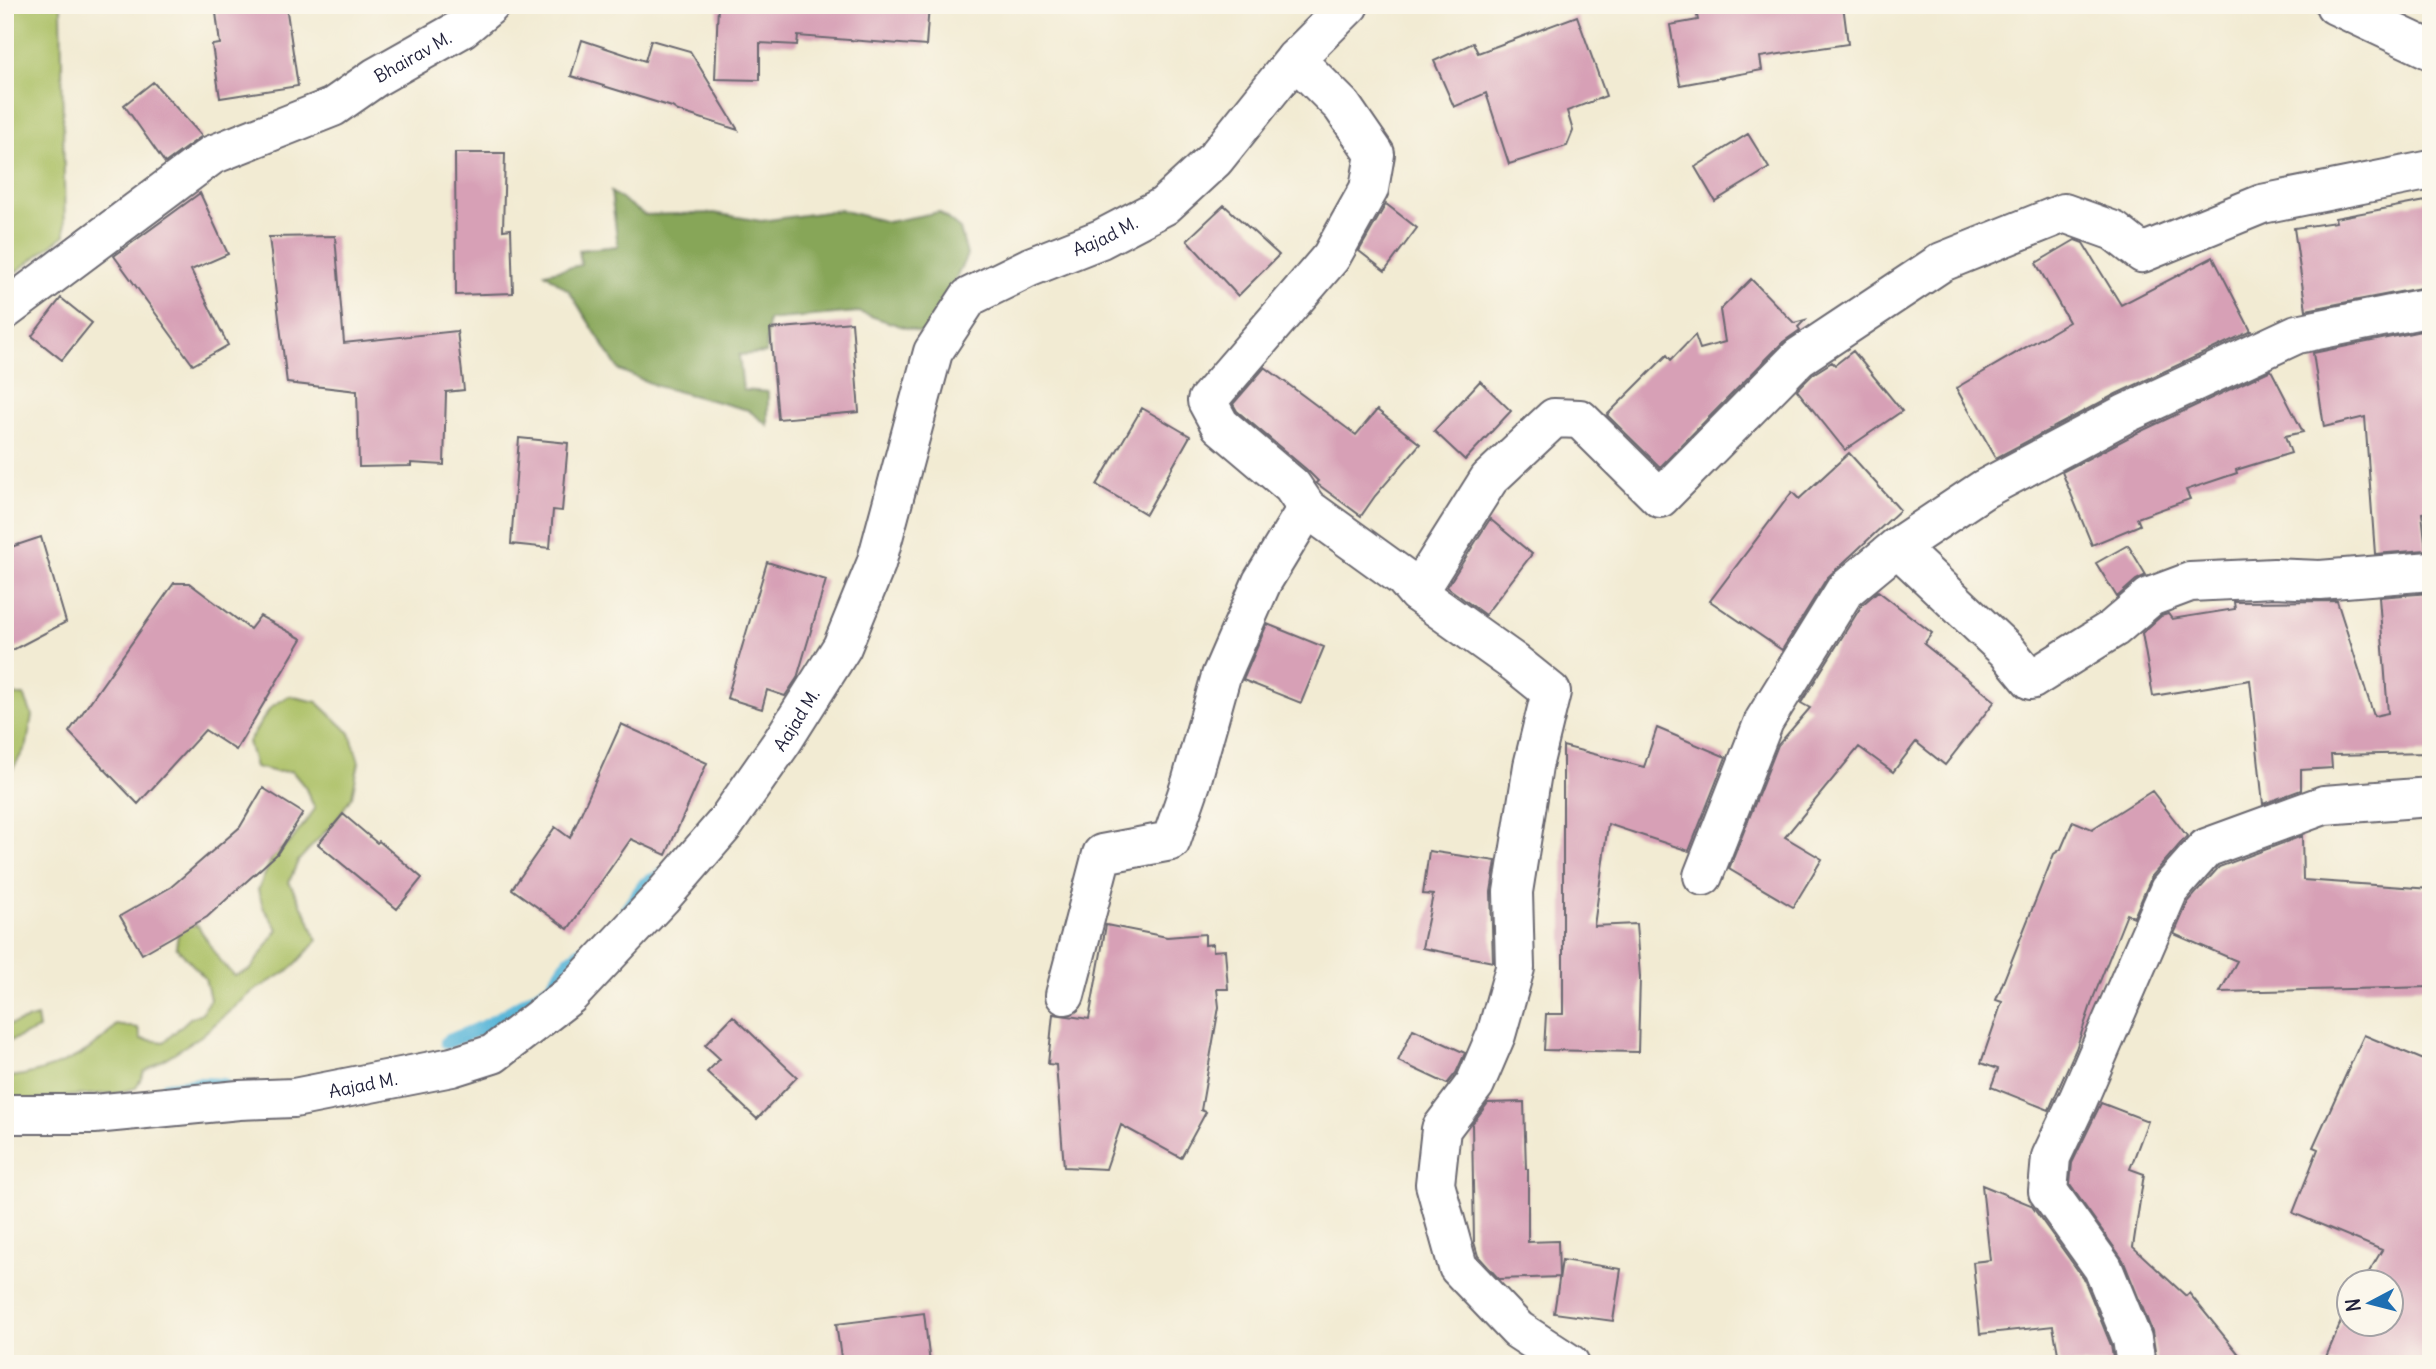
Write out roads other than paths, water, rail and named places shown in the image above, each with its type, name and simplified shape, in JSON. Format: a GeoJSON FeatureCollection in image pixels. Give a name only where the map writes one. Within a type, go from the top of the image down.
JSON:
{"type":"FeatureCollection","features":[{"type":"Feature","properties":{"kind":"street","name":"Bhairav M."},"geometry":{"type":"LineString","coordinates":[[5,310],[212,155],[332,107],[376,77],[461,29],[490,5]]}},
{"type":"Feature","properties":{"kind":"street","name":"Aajad M."},"geometry":{"type":"LineString","coordinates":[[5,1114],[94,1114],[239,1100],[294,1098],[452,1067],[493,1054],[570,995],[661,898],[723,825],[782,742],[842,647],[876,564],[933,352],[969,297],[1030,267],[1101,239],[1164,206],[1215,159],[1295,59],[1349,5]]}},
{"type":"Feature","properties":{"kind":"street"},"geometry":{"type":"LineString","coordinates":[[2335,5],[2431,50]]}},
{"type":"Feature","properties":{"kind":"street"},"geometry":{"type":"LineString","coordinates":[[1295,59],[1342,106],[1375,154],[1369,189],[1331,257],[1207,401],[1220,425],[1292,486],[1307,508],[1404,578],[1417,593],[1551,692],[1533,766],[1513,892],[1515,968],[1496,1035],[1475,1084],[1441,1129],[1435,1184],[1458,1267],[1518,1330],[1570,1364]]}},
{"type":"Feature","properties":{"kind":"street"},"geometry":{"type":"LineString","coordinates":[[1417,593],[1489,479],[1554,418],[1580,419],[1660,498],[1799,357],[1942,262],[2064,213],[2114,231],[2142,253],[2262,204],[2431,170]]}},
{"type":"Feature","properties":{"kind":"street"},"geometry":{"type":"LineString","coordinates":[[1703,876],[1764,721],[1845,590],[1897,547],[1984,489],[2125,414],[2297,334],[2431,307]]}},
{"type":"Feature","properties":{"kind":"street"},"geometry":{"type":"LineString","coordinates":[[1065,995],[1102,854],[1171,841],[1222,676],[1262,582],[1307,508]]}},
{"type":"Feature","properties":{"kind":"street"},"geometry":{"type":"LineString","coordinates":[[1897,547],[2007,651],[2031,680],[2115,628],[2150,597],[2190,583],[2274,578],[2320,580],[2431,571]]}},
{"type":"Feature","properties":{"kind":"street"},"geometry":{"type":"LineString","coordinates":[[2136,1364],[2132,1339],[2103,1268],[2049,1191],[2051,1157],[2169,890],[2206,848],[2324,805],[2431,797]]}},
{"type":"Feature","properties":{"kind":"waterway"},"geometry":{"type":"LineString","coordinates":[[626,911],[645,884],[666,873]]}},
{"type":"Feature","properties":{"kind":"waterway"},"geometry":{"type":"LineString","coordinates":[[447,1042],[488,1025],[551,987],[569,961],[602,936]]}},
{"type":"Feature","properties":{"kind":"waterway"},"geometry":{"type":"LineString","coordinates":[[167,1088],[201,1084],[223,1085]]}}]}
